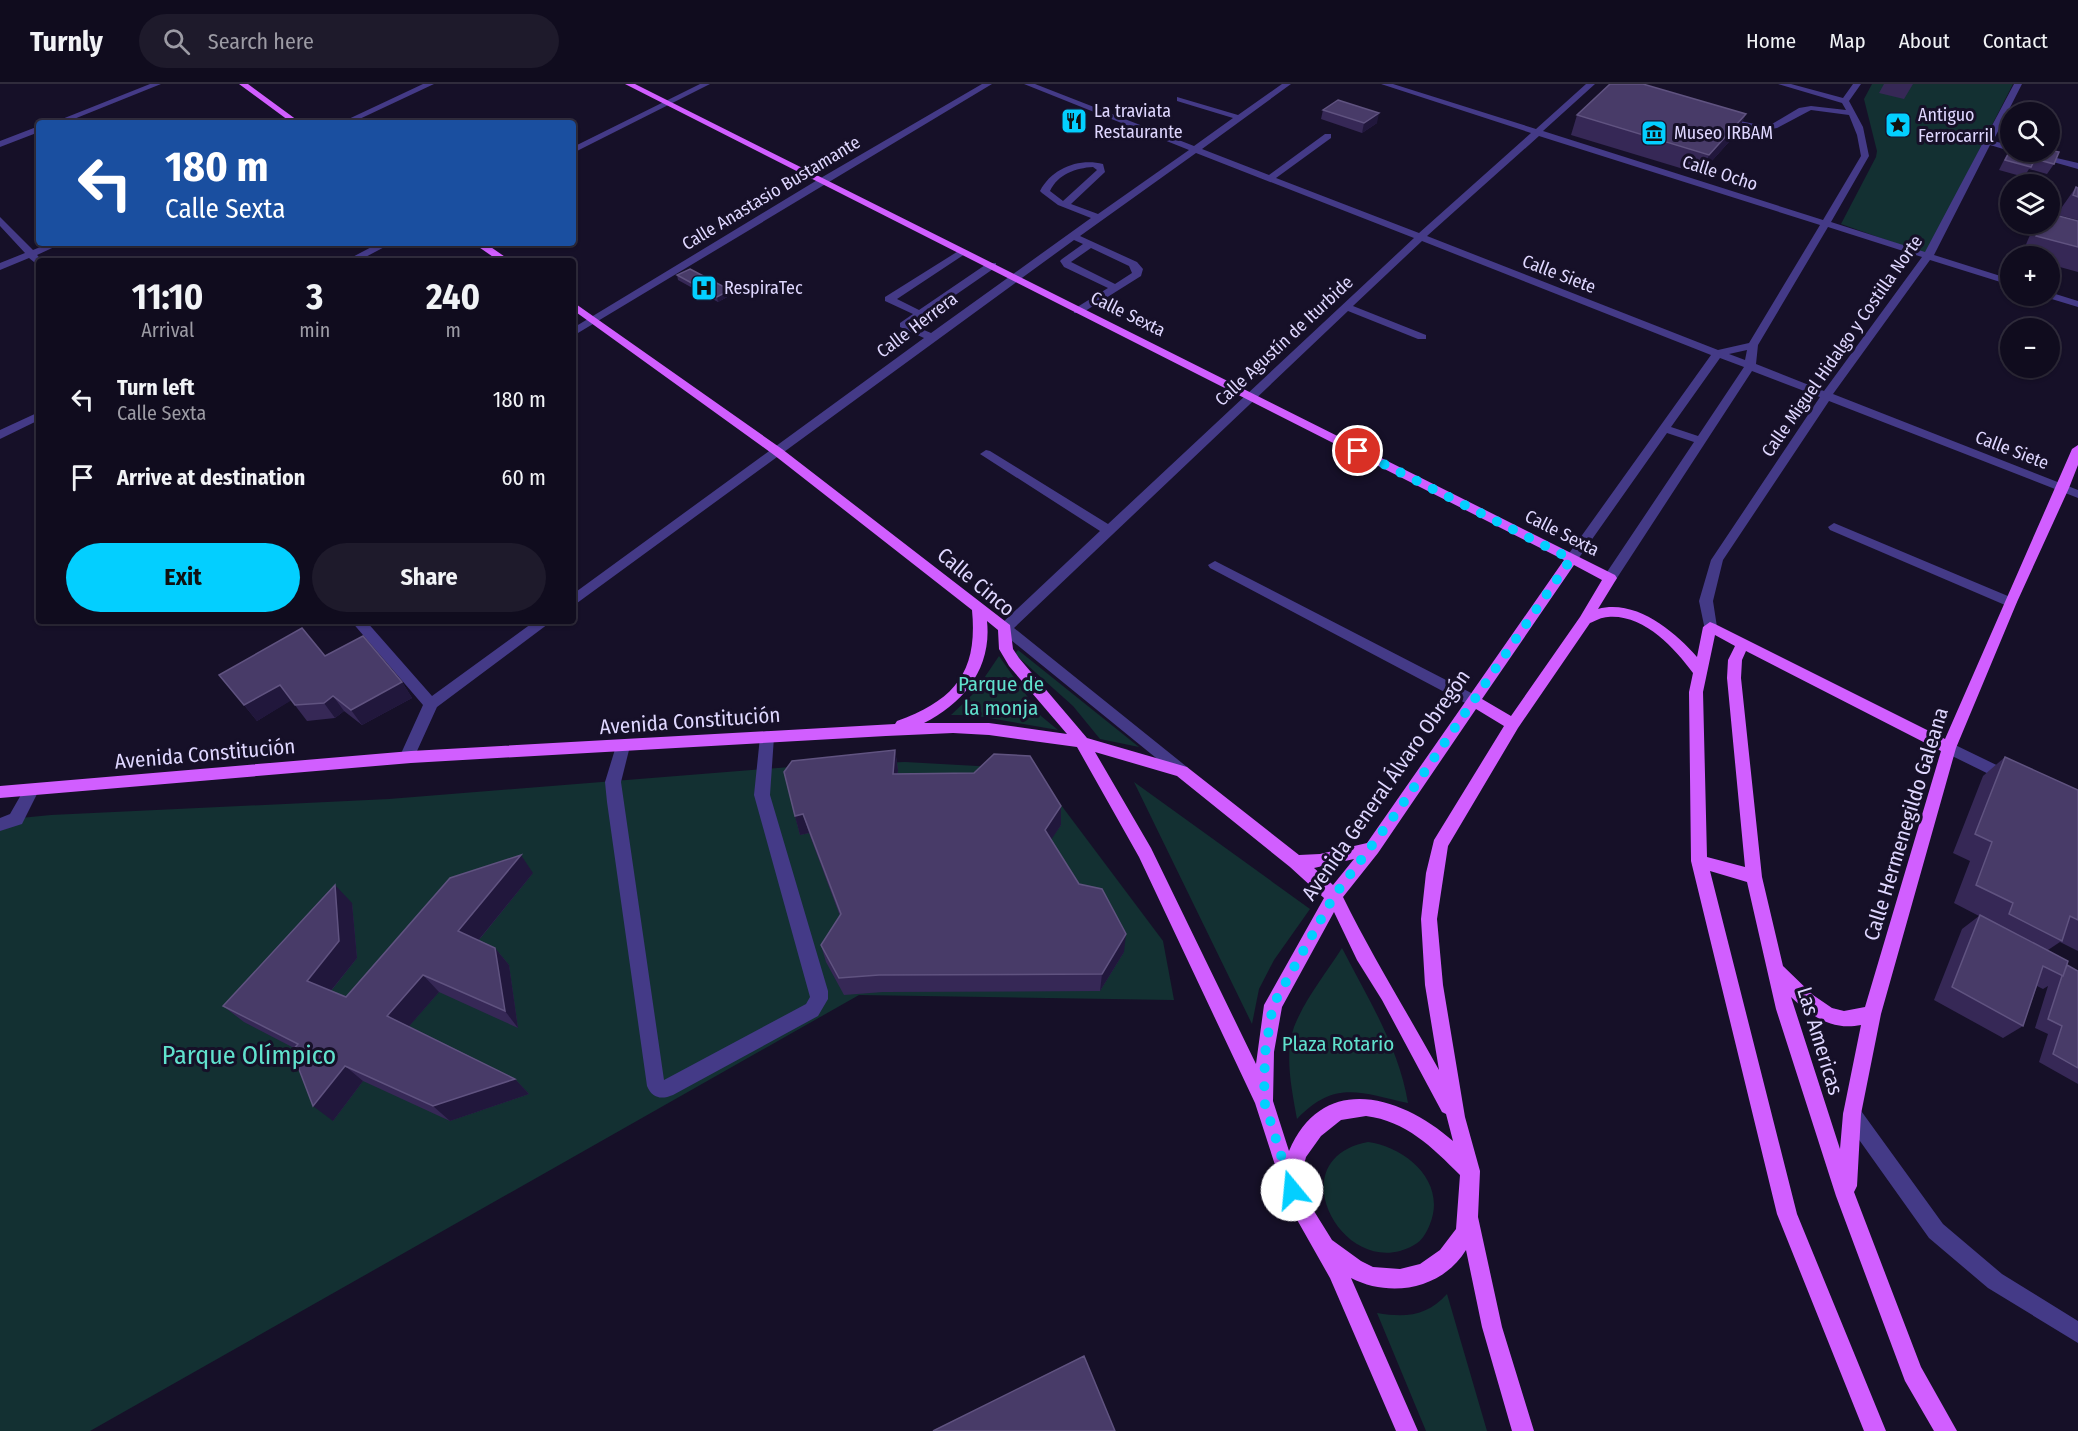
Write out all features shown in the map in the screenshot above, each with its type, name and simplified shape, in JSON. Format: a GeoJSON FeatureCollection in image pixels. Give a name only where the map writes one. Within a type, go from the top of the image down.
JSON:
{"type":"FeatureCollection","features":[{"type":"Feature","properties":{"kind":"main road"},"geometry":{"type":"LineString","coordinates":[[243,84],[293,120]]}},
{"type":"Feature","properties":{"kind":"main road","name":"Calle Sexta"},"geometry":{"type":"LineString","coordinates":[[629,84],[1610,578]]}},
{"type":"Feature","properties":{"kind":"main road"},"geometry":{"type":"LineString","coordinates":[[483,246],[501,258]]}},
{"type":"Feature","properties":{"kind":"main road","name":"Calle Cinco"},"geometry":{"type":"LineString","coordinates":[[576,307],[778,452],[1005,628],[1006,650],[1082,742],[1145,853],[1264,1101]]}},
{"type":"Feature","properties":{"kind":"main road","name":"Calle Hermenegildo Galeana"},"geometry":{"type":"LineString","coordinates":[[1846,1196],[1852,1114],[1872,1014],[1949,748],[2010,602],[2063,488],[2078,449]]}},
{"type":"Feature","properties":{"kind":"main road","name":"Avenida General Álvaro Obregón"},"geometry":{"type":"LineString","coordinates":[[1292,1190],[1264,1101],[1265,1053],[1273,1005],[1334,896],[1372,848],[1571,559]]}},
{"type":"Feature","properties":{"kind":"main road"},"geometry":{"type":"LineString","coordinates":[[1326,1247],[1352,1268],[1373,1277],[1399,1279],[1424,1274],[1447,1260],[1464,1235],[1470,1171],[1456,1117],[1434,986],[1429,919],[1434,873],[1440,845],[1513,724],[1585,620],[1610,578]]}},
{"type":"Feature","properties":{"kind":"main road"},"geometry":{"type":"LineString","coordinates":[[886,730],[932,712],[966,683],[976,666],[981,648],[979,608]]}},
{"type":"Feature","properties":{"kind":"main road"},"geometry":{"type":"LineString","coordinates":[[1585,620],[1610,612],[1654,625],[1682,648],[1701,673]]}},
{"type":"Feature","properties":{"kind":"main road"},"geometry":{"type":"LineString","coordinates":[[1875,1431],[1787,1214],[1699,861],[1696,692],[1710,627],[1949,748]]}},
{"type":"Feature","properties":{"kind":"main road"},"geometry":{"type":"LineString","coordinates":[[981,648],[1005,628]]}},
{"type":"Feature","properties":{"kind":"main road","name":"Las Americas"},"geometry":{"type":"LineString","coordinates":[[1743,644],[1735,660],[1734,678],[1754,878],[1785,1009],[1846,1196],[1913,1373],[1946,1431]]}},
{"type":"Feature","properties":{"kind":"main road"},"geometry":{"type":"LineString","coordinates":[[1474,701],[1513,724]]}},
{"type":"Feature","properties":{"kind":"main road","name":"Avenida Constitución"},"geometry":{"type":"LineString","coordinates":[[0,792],[407,758],[886,730],[953,727],[989,729],[1082,742],[1182,771],[1296,862],[1334,896]]}},
{"type":"Feature","properties":{"kind":"main road"},"geometry":{"type":"LineString","coordinates":[[1296,862],[1320,861],[1372,848]]}},
{"type":"Feature","properties":{"kind":"main road"},"geometry":{"type":"LineString","coordinates":[[1699,861],[1754,878]]}},
{"type":"Feature","properties":{"kind":"main road"},"geometry":{"type":"LineString","coordinates":[[1334,896],[1363,955],[1388,994],[1456,1117]]}},
{"type":"Feature","properties":{"kind":"main road"},"geometry":{"type":"LineString","coordinates":[[1776,970],[1801,996],[1826,1013],[1842,1020],[1872,1014]]}},
{"type":"Feature","properties":{"kind":"main road"},"geometry":{"type":"LineString","coordinates":[[1407,1431],[1326,1247],[1292,1190],[1295,1163],[1305,1139],[1323,1120],[1346,1110],[1373,1108],[1401,1115],[1427,1130],[1470,1171]]}},
{"type":"Feature","properties":{"kind":"main road"},"geometry":{"type":"LineString","coordinates":[[1468,1210],[1492,1327],[1523,1431]]}},
{"type":"Feature","properties":{"kind":"street"},"geometry":{"type":"LineString","coordinates":[[64,120],[157,84]]}},
{"type":"Feature","properties":{"kind":"street"},"geometry":{"type":"LineString","coordinates":[[351,120],[430,84]]}},
{"type":"Feature","properties":{"kind":"street"},"geometry":{"type":"LineString","coordinates":[[576,148],[706,84]]}},
{"type":"Feature","properties":{"kind":"street","name":"Calle Anastasio Bustamante"},"geometry":{"type":"LineString","coordinates":[[576,331],[822,181],[988,84]]}},
{"type":"Feature","properties":{"kind":"street","name":"Calle Siete"},"geometry":{"type":"LineString","coordinates":[[1028,84],[2078,494]]}},
{"type":"Feature","properties":{"kind":"street","name":"Calle Herrera"},"geometry":{"type":"LineString","coordinates":[[576,599],[1015,277],[1287,84]]}},
{"type":"Feature","properties":{"kind":"street","name":"Calle Ocho"},"geometry":{"type":"LineString","coordinates":[[1385,84],[2000,279]]}},
{"type":"Feature","properties":{"kind":"street","name":"Calle Agustín de Iturbide"},"geometry":{"type":"LineString","coordinates":[[1005,628],[1420,238],[1592,84]]}},
{"type":"Feature","properties":{"kind":"street"},"geometry":{"type":"LineString","coordinates":[[1610,578],[1750,366],[1753,345],[1865,156],[1865,149],[1852,113],[1845,101],[1782,84]]}},
{"type":"Feature","properties":{"kind":"street"},"geometry":{"type":"LineString","coordinates":[[1845,101],[1857,84]]}},
{"type":"Feature","properties":{"kind":"street","name":"Calle Miguel Hidalgo y Costilla Norte"},"geometry":{"type":"LineString","coordinates":[[1710,627],[1706,601],[1717,560],[1826,396],[1928,256],[2018,84]]}},
{"type":"Feature","properties":{"kind":"street"},"geometry":{"type":"LineString","coordinates":[[1180,99],[1240,118]]}},
{"type":"Feature","properties":{"kind":"street"},"geometry":{"type":"LineString","coordinates":[[1711,117],[1760,128],[1774,126],[1802,110],[1811,108],[1852,113]]}},
{"type":"Feature","properties":{"kind":"street"},"geometry":{"type":"LineString","coordinates":[[0,144],[36,130]]}},
{"type":"Feature","properties":{"kind":"street"},"geometry":{"type":"LineString","coordinates":[[1270,178],[1328,136]]}},
{"type":"Feature","properties":{"kind":"street"},"geometry":{"type":"LineString","coordinates":[[1988,142],[2000,145]]}},
{"type":"Feature","properties":{"kind":"street"},"geometry":{"type":"LineString","coordinates":[[2060,162],[2078,166]]}},
{"type":"Feature","properties":{"kind":"street"},"geometry":{"type":"LineString","coordinates":[[1065,204],[1102,170],[1100,166],[1093,164],[1074,168],[1057,176],[1046,190],[1048,195],[1065,204],[1099,218]]}},
{"type":"Feature","properties":{"kind":"street"},"geometry":{"type":"LineString","coordinates":[[0,220],[36,260]]}},
{"type":"Feature","properties":{"kind":"street"},"geometry":{"type":"LineString","coordinates":[[1073,236],[1133,264],[1138,269],[1137,274],[1078,311]]}},
{"type":"Feature","properties":{"kind":"street"},"geometry":{"type":"LineString","coordinates":[[1090,244],[1065,261],[1068,265],[1116,288]]}},
{"type":"Feature","properties":{"kind":"street"},"geometry":{"type":"LineString","coordinates":[[0,267],[51,246]]}},
{"type":"Feature","properties":{"kind":"street"},"geometry":{"type":"LineString","coordinates":[[356,258],[381,246]]}},
{"type":"Feature","properties":{"kind":"street"},"geometry":{"type":"LineString","coordinates":[[920,314],[889,299],[963,252]]}},
{"type":"Feature","properties":{"kind":"street"},"geometry":{"type":"LineString","coordinates":[[932,338],[904,325],[992,266]]}},
{"type":"Feature","properties":{"kind":"street"},"geometry":{"type":"LineString","coordinates":[[2060,298],[2078,304]]}},
{"type":"Feature","properties":{"kind":"street"},"geometry":{"type":"LineString","coordinates":[[1346,307],[1422,337]]}},
{"type":"Feature","properties":{"kind":"street"},"geometry":{"type":"LineString","coordinates":[[1571,559],[1718,353],[1753,345]]}},
{"type":"Feature","properties":{"kind":"street"},"geometry":{"type":"LineString","coordinates":[[0,435],[36,417]]}},
{"type":"Feature","properties":{"kind":"street"},"geometry":{"type":"LineString","coordinates":[[1663,428],[1699,440]]}},
{"type":"Feature","properties":{"kind":"street"},"geometry":{"type":"LineString","coordinates":[[986,454],[1108,530]]}},
{"type":"Feature","properties":{"kind":"street"},"geometry":{"type":"LineString","coordinates":[[1834,527],[2010,602]]}},
{"type":"Feature","properties":{"kind":"street"},"geometry":{"type":"LineString","coordinates":[[1215,565],[1474,701]]}},
{"type":"Feature","properties":{"kind":"street"},"geometry":{"type":"LineString","coordinates":[[361,624],[430,704]]}},
{"type":"Feature","properties":{"kind":"street"},"geometry":{"type":"LineString","coordinates":[[407,758],[430,704],[540,624]]}},
{"type":"Feature","properties":{"kind":"street"},"geometry":{"type":"LineString","coordinates":[[1005,628],[1182,771]]}},
{"type":"Feature","properties":{"kind":"street"},"geometry":{"type":"LineString","coordinates":[[623,746],[613,782],[615,802],[656,1086],[666,1089],[812,1010],[819,999],[819,991],[762,795],[767,737]]}},
{"type":"Feature","properties":{"kind":"street"},"geometry":{"type":"LineString","coordinates":[[1949,748],[2018,782]]}},
{"type":"Feature","properties":{"kind":"street"},"geometry":{"type":"LineString","coordinates":[[0,825],[16,819],[31,790]]}},
{"type":"Feature","properties":{"kind":"street"},"geometry":{"type":"LineString","coordinates":[[1852,1114],[1936,1231],[1995,1281],[2078,1334]]}},
{"type":"Feature","properties":{"kind":"green space"},"geometry":{"type":"Polygon","coordinates":[[[1872,84],[2013,84],[2004,102],[2000,102],[2000,109],[1926,254],[1841,224],[1876,157],[1877,151],[1864,99],[1872,84]]]}},
{"type":"Feature","properties":{"kind":"green space"},"geometry":{"type":"Polygon","coordinates":[[[1018,650],[1139,747],[1100,739],[1073,706],[1015,654],[1018,650]]]}},
{"type":"Feature","properties":{"kind":"green space","name":"Parque de la monja"},"geometry":{"type":"Polygon","coordinates":[[[999,656],[1041,716],[1058,730],[972,715],[951,715],[974,693],[999,656]]]}},
{"type":"Feature","properties":{"kind":"green space","name":"Parque Olímpico"},"geometry":{"type":"Polygon","coordinates":[[[905,762],[1034,769],[1163,941],[1174,1000],[859,995],[90,1431],[0,1431],[0,820],[51,815],[389,799],[803,766],[905,762]]]}},
{"type":"Feature","properties":{"kind":"green space"},"geometry":{"type":"Polygon","coordinates":[[[1134,782],[1310,909],[1274,960],[1259,989],[1252,1024],[1134,782]]]}},
{"type":"Feature","properties":{"kind":"green space","name":"Plaza Rotario"},"geometry":{"type":"Polygon","coordinates":[[[1342,948],[1390,1042],[1404,1082],[1408,1103],[1349,1092],[1324,1098],[1297,1119],[1289,1061],[1291,1038],[1304,1006],[1342,948]]]}},
{"type":"Feature","properties":{"kind":"green space"},"geometry":{"type":"Polygon","coordinates":[[[1368,1142],[1382,1145],[1409,1159],[1428,1181],[1433,1194],[1434,1209],[1426,1233],[1414,1245],[1388,1253],[1365,1248],[1345,1234],[1331,1215],[1324,1193],[1327,1171],[1341,1153],[1368,1142]]]}},
{"type":"Feature","properties":{"kind":"green space"},"geometry":{"type":"Polygon","coordinates":[[[1447,1294],[1487,1431],[1426,1431],[1377,1313],[1415,1314],[1432,1307],[1447,1294]]]}},
{"type":"Feature","properties":{"kind":"building"},"geometry":{"type":"Polygon","coordinates":[[[1610,84],[1643,84],[1746,114],[1709,155],[1577,115],[1610,84]]]}},
{"type":"Feature","properties":{"kind":"building"},"geometry":{"type":"Polygon","coordinates":[[[1338,100],[1379,113],[1364,123],[1323,110],[1338,100]]]}},
{"type":"Feature","properties":{"kind":"building"},"geometry":{"type":"Polygon","coordinates":[[[2012,162],[2034,162],[2031,167],[2012,162]]]}},
{"type":"Feature","properties":{"kind":"building"},"geometry":{"type":"Polygon","coordinates":[[[2076,187],[2078,188],[2078,197],[2073,195],[2076,187]]]}},
{"type":"Feature","properties":{"kind":"building"},"geometry":{"type":"Polygon","coordinates":[[[2060,216],[2078,221],[2078,247],[2036,236],[2037,234],[2060,234],[2060,216]]]}},
{"type":"Feature","properties":{"kind":"building"},"geometry":{"type":"Polygon","coordinates":[[[690,269],[730,290],[717,297],[677,275],[690,269]]]}},
{"type":"Feature","properties":{"kind":"building"},"geometry":{"type":"Polygon","coordinates":[[[302,628],[325,656],[363,636],[402,682],[351,710],[333,696],[324,703],[295,705],[280,685],[244,705],[219,675],[302,628]]]}},
{"type":"Feature","properties":{"kind":"building"},"geometry":{"type":"Polygon","coordinates":[[[895,750],[893,774],[974,773],[994,754],[1030,756],[1061,806],[1045,830],[1079,884],[1102,889],[1126,934],[1102,974],[879,975],[839,978],[821,945],[841,914],[803,814],[795,816],[784,772],[792,761],[895,750]]]}},
{"type":"Feature","properties":{"kind":"building"},"geometry":{"type":"Polygon","coordinates":[[[2005,757],[2078,790],[2078,920],[2070,916],[2062,941],[2009,914],[2013,903],[1976,885],[1992,842],[1975,834],[2005,757]]]}},
{"type":"Feature","properties":{"kind":"building"},"geometry":{"type":"Polygon","coordinates":[[[521,855],[458,931],[495,948],[505,1011],[423,975],[387,1016],[515,1079],[433,1106],[345,1066],[313,1106],[292,1051],[298,1044],[223,1006],[335,885],[339,941],[307,981],[346,997],[450,878],[521,855]]]}},
{"type":"Feature","properties":{"kind":"building"},"geometry":{"type":"Polygon","coordinates":[[[1980,915],[2068,961],[2063,976],[2043,966],[2023,1026],[1952,987],[1980,915]]]}},
{"type":"Feature","properties":{"kind":"building"},"geometry":{"type":"Polygon","coordinates":[[[2067,965],[2078,971],[2078,1068],[2053,1054],[2062,1026],[2048,1019],[2067,965]]]}},
{"type":"Feature","properties":{"kind":"building"},"geometry":{"type":"Polygon","coordinates":[[[1084,1356],[1115,1431],[933,1431],[1084,1356]]]}},
{"type":"Feature","properties":{"kind":"place","name":"La traviata Restaurante"},"geometry":{"type":"Point","coordinates":[1074,121]}},
{"type":"Feature","properties":{"kind":"place","name":"Antiguo Ferrocarril"},"geometry":{"type":"Point","coordinates":[1898,125]}},
{"type":"Feature","properties":{"kind":"place","name":"Museo IRBAM"},"geometry":{"type":"Point","coordinates":[1654,133]}},
{"type":"Feature","properties":{"kind":"place","name":"RespiraTec"},"geometry":{"type":"Point","coordinates":[704,288]}},
{"type":"Feature","properties":{"kind":"route"},"geometry":{"type":"LineString","coordinates":[[1292,1190],[1264,1101],[1267,1029],[1273,1005],[1334,896],[1372,848],[1571,559],[1358,451]]}}]}
